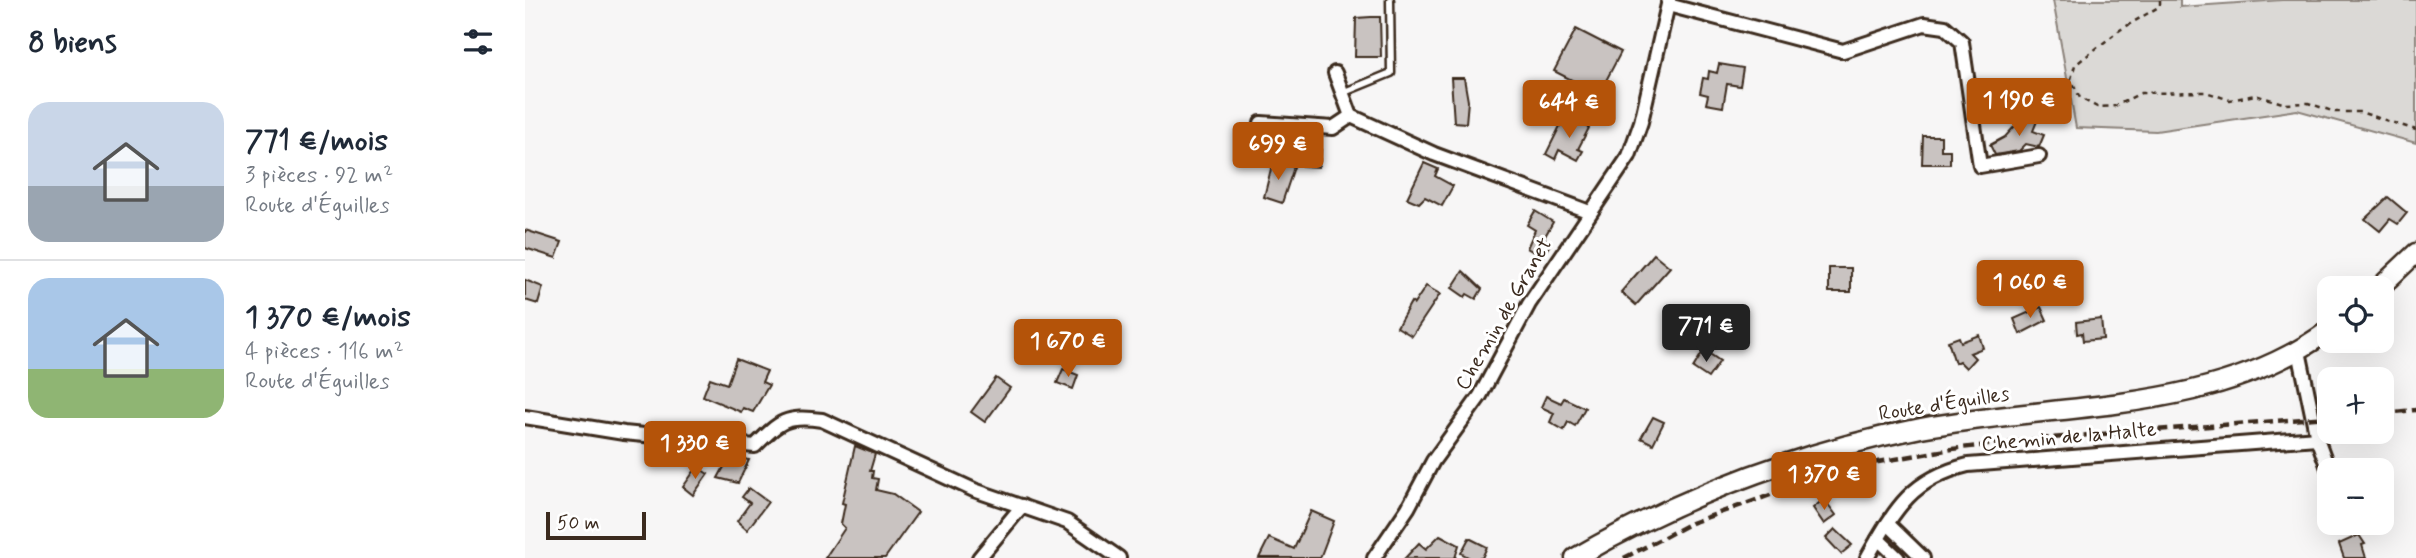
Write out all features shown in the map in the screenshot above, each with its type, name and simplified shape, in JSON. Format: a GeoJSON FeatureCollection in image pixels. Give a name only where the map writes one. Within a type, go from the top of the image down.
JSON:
{"type":"FeatureCollection","features":[{"type":"Feature","properties":{"kind":"street"},"geometry":{"type":"LineString","coordinates":[[1668,3],[1843,51],[1924,24],[1945,27],[1962,42],[1980,166],[2039,156]]}},
{"type":"Feature","properties":{"kind":"street","name":"Chemin de Granet"},"geometry":{"type":"LineString","coordinates":[[1374,558],[1408,508],[1433,461],[1480,396],[1529,304],[1629,156],[1641,122],[1668,3]]}},
{"type":"Feature","properties":{"kind":"street"},"geometry":{"type":"LineString","coordinates":[[1335,74],[1351,116],[1434,154],[1590,212]]}},
{"type":"Feature","properties":{"kind":"street"},"geometry":{"type":"LineString","coordinates":[[1261,122],[1333,128],[1351,116]]}},
{"type":"Feature","properties":{"kind":"street"},"geometry":{"type":"LineString","coordinates":[[2392,276],[2416,253]]}},
{"type":"Feature","properties":{"kind":"street","name":"Route d'Éguilles"},"geometry":{"type":"LineString","coordinates":[[1575,558],[1645,519],[1705,493],[1826,450],[1924,428],[2196,389],[2245,375],[2299,351],[2317,338]]}},
{"type":"Feature","properties":{"kind":"street"},"geometry":{"type":"LineString","coordinates":[[2299,351],[2317,438]]}},
{"type":"Feature","properties":{"kind":"street"},"geometry":{"type":"LineString","coordinates":[[525,417],[624,433],[755,446],[776,425],[796,416],[822,420],[974,490],[1067,522],[1119,558]]}},
{"type":"Feature","properties":{"kind":"street","name":"Chemin de la Halte"},"geometry":{"type":"LineString","coordinates":[[1867,558],[1917,485],[1939,472],[1968,465],[2317,438]]}},
{"type":"Feature","properties":{"kind":"street"},"geometry":{"type":"LineString","coordinates":[[979,558],[1022,506]]}},
{"type":"Feature","properties":{"kind":"street"},"geometry":{"type":"LineString","coordinates":[[1888,524],[1923,558]]}},
{"type":"Feature","properties":{"kind":"street"},"geometry":{"type":"LineString","coordinates":[[1878,539],[1898,558]]}},
{"type":"Feature","properties":{"kind":"lane"},"geometry":{"type":"LineString","coordinates":[[1342,93],[1391,73],[1390,0]]}},
{"type":"Feature","properties":{"kind":"path"},"geometry":{"type":"LineString","coordinates":[[2160,0],[2160,6],[2120,30],[2075,65],[2071,79],[2080,98],[2097,107],[2116,106],[2141,93],[2206,92],[2230,100],[2255,95],[2286,104],[2308,103],[2335,112],[2360,112],[2416,130]]}},
{"type":"Feature","properties":{"kind":"shaded area"},"geometry":{"type":"Polygon","coordinates":[[[2053,0],[2180,0],[2180,7],[2282,0],[2416,0],[2416,143],[2297,110],[2156,131],[2076,128],[2053,0]]]}},
{"type":"Feature","properties":{"kind":"building"},"geometry":{"type":"Polygon","coordinates":[[[1380,17],[1381,57],[1355,57],[1356,18],[1380,17]]]}},
{"type":"Feature","properties":{"kind":"building"},"geometry":{"type":"Polygon","coordinates":[[[1576,29],[1621,52],[1599,94],[1554,71],[1576,29]]]}},
{"type":"Feature","properties":{"kind":"building"},"geometry":{"type":"Polygon","coordinates":[[[1719,64],[1743,68],[1740,86],[1727,84],[1723,107],[1706,104],[1708,95],[1700,93],[1703,78],[1708,79],[1709,71],[1717,73],[1719,64]]]}},
{"type":"Feature","properties":{"kind":"building"},"geometry":{"type":"Polygon","coordinates":[[[1451,78],[1464,78],[1468,101],[1466,123],[1454,122],[1451,78]]]}},
{"type":"Feature","properties":{"kind":"building"},"geometry":{"type":"Polygon","coordinates":[[[2024,116],[2037,121],[2033,131],[2044,135],[2039,147],[2026,144],[2019,151],[1995,155],[1990,145],[2005,137],[2024,116]]]}},
{"type":"Feature","properties":{"kind":"building"},"geometry":{"type":"Polygon","coordinates":[[[1569,117],[1589,128],[1578,149],[1583,151],[1578,160],[1559,150],[1555,159],[1546,154],[1561,124],[1564,126],[1569,117]]]}},
{"type":"Feature","properties":{"kind":"building"},"geometry":{"type":"Polygon","coordinates":[[[1923,136],[1941,136],[1941,150],[1950,150],[1950,164],[1922,164],[1923,136]]]}},
{"type":"Feature","properties":{"kind":"building"},"geometry":{"type":"Polygon","coordinates":[[[1304,148],[1321,150],[1319,167],[1302,166],[1304,148]]]}},
{"type":"Feature","properties":{"kind":"building"},"geometry":{"type":"Polygon","coordinates":[[[1273,161],[1294,167],[1282,203],[1264,197],[1273,161]]]}},
{"type":"Feature","properties":{"kind":"building"},"geometry":{"type":"Polygon","coordinates":[[[1424,163],[1438,169],[1435,176],[1453,186],[1442,206],[1425,197],[1419,203],[1407,198],[1424,163]]]}},
{"type":"Feature","properties":{"kind":"building"},"geometry":{"type":"Polygon","coordinates":[[[2388,197],[2407,213],[2398,224],[2390,219],[2380,231],[2365,219],[2388,197]]]}},
{"type":"Feature","properties":{"kind":"building"},"geometry":{"type":"Polygon","coordinates":[[[1535,211],[1553,222],[1544,238],[1551,243],[1542,257],[1527,248],[1535,230],[1527,225],[1535,211]]]}},
{"type":"Feature","properties":{"kind":"building"},"geometry":{"type":"Polygon","coordinates":[[[525,230],[562,242],[556,258],[525,248],[525,230]]]}},
{"type":"Feature","properties":{"kind":"building"},"geometry":{"type":"Polygon","coordinates":[[[1654,254],[1670,267],[1636,305],[1621,292],[1654,254]]]}},
{"type":"Feature","properties":{"kind":"building"},"geometry":{"type":"Polygon","coordinates":[[[1829,268],[1851,268],[1851,292],[1829,292],[1829,268]]]}},
{"type":"Feature","properties":{"kind":"building"},"geometry":{"type":"Polygon","coordinates":[[[1463,271],[1482,289],[1476,299],[1467,294],[1465,297],[1452,288],[1463,271]]]}},
{"type":"Feature","properties":{"kind":"building"},"geometry":{"type":"Polygon","coordinates":[[[525,280],[543,287],[538,304],[525,300],[525,280]]]}},
{"type":"Feature","properties":{"kind":"building"},"geometry":{"type":"Polygon","coordinates":[[[1426,286],[1440,294],[1412,336],[1397,327],[1411,302],[1414,304],[1426,286]]]}},
{"type":"Feature","properties":{"kind":"building"},"geometry":{"type":"Polygon","coordinates":[[[2041,307],[2047,320],[2020,334],[2014,319],[2041,307]]]}},
{"type":"Feature","properties":{"kind":"building"},"geometry":{"type":"Polygon","coordinates":[[[2101,319],[2103,339],[2083,341],[2082,333],[2077,334],[2076,322],[2101,319]]]}},
{"type":"Feature","properties":{"kind":"building"},"geometry":{"type":"Polygon","coordinates":[[[1979,335],[1983,348],[1970,353],[1975,358],[1966,368],[1959,361],[1955,363],[1948,341],[1959,337],[1961,342],[1979,335]]]}},
{"type":"Feature","properties":{"kind":"building"},"geometry":{"type":"Polygon","coordinates":[[[1704,350],[1720,361],[1708,378],[1693,368],[1704,350]]]}},
{"type":"Feature","properties":{"kind":"building"},"geometry":{"type":"Polygon","coordinates":[[[736,359],[767,371],[762,382],[769,385],[753,412],[743,408],[741,412],[703,396],[710,378],[727,384],[736,359]]]}},
{"type":"Feature","properties":{"kind":"building"},"geometry":{"type":"Polygon","coordinates":[[[1063,369],[1078,375],[1073,389],[1057,383],[1063,369]]]}},
{"type":"Feature","properties":{"kind":"building"},"geometry":{"type":"Polygon","coordinates":[[[996,378],[1010,388],[985,422],[971,412],[996,378]]]}},
{"type":"Feature","properties":{"kind":"building"},"geometry":{"type":"Polygon","coordinates":[[[1546,396],[1561,403],[1564,398],[1585,408],[1575,426],[1568,422],[1564,430],[1550,422],[1554,413],[1541,407],[1546,396]]]}},
{"type":"Feature","properties":{"kind":"building"},"geometry":{"type":"Polygon","coordinates":[[[1653,417],[1664,422],[1653,444],[1641,438],[1653,417]]]}},
{"type":"Feature","properties":{"kind":"building"},"geometry":{"type":"Polygon","coordinates":[[[855,446],[875,454],[870,471],[873,471],[872,478],[878,479],[876,490],[893,494],[918,512],[885,558],[825,558],[845,528],[841,524],[845,504],[842,503],[855,446]]]}},
{"type":"Feature","properties":{"kind":"building"},"geometry":{"type":"Polygon","coordinates":[[[730,456],[749,460],[738,483],[718,478],[730,456]]]}},
{"type":"Feature","properties":{"kind":"building"},"geometry":{"type":"Polygon","coordinates":[[[697,467],[708,474],[693,495],[683,487],[697,467]]]}},
{"type":"Feature","properties":{"kind":"building"},"geometry":{"type":"Polygon","coordinates":[[[749,488],[768,502],[747,530],[737,521],[750,503],[742,497],[749,488]]]}},
{"type":"Feature","properties":{"kind":"building"},"geometry":{"type":"Polygon","coordinates":[[[1824,499],[1836,515],[1824,524],[1813,508],[1824,499]]]}},
{"type":"Feature","properties":{"kind":"building"},"geometry":{"type":"Polygon","coordinates":[[[1311,511],[1334,521],[1320,558],[1259,558],[1269,538],[1294,549],[1311,511]]]}},
{"type":"Feature","properties":{"kind":"building"},"geometry":{"type":"Polygon","coordinates":[[[1835,529],[1852,545],[1841,554],[1826,538],[1835,529]]]}},
{"type":"Feature","properties":{"kind":"building"},"geometry":{"type":"Polygon","coordinates":[[[1440,535],[1459,545],[1455,558],[1405,558],[1419,543],[1426,549],[1440,535]]]}},
{"type":"Feature","properties":{"kind":"building"},"geometry":{"type":"Polygon","coordinates":[[[2359,535],[2365,544],[2362,545],[2366,558],[2344,558],[2339,544],[2359,535]]]}},
{"type":"Feature","properties":{"kind":"building"},"geometry":{"type":"Polygon","coordinates":[[[1469,538],[1487,547],[1482,558],[1470,558],[1461,553],[1469,538]]]}},
{"type":"Feature","properties":{"kind":"railway"},"geometry":{"type":"LineString","coordinates":[[2394,412],[2416,410]]}},
{"type":"Feature","properties":{"kind":"railway"},"geometry":{"type":"LineString","coordinates":[[1624,558],[1691,523],[1850,467],[1952,449],[2050,438],[2317,418]]}}]}
